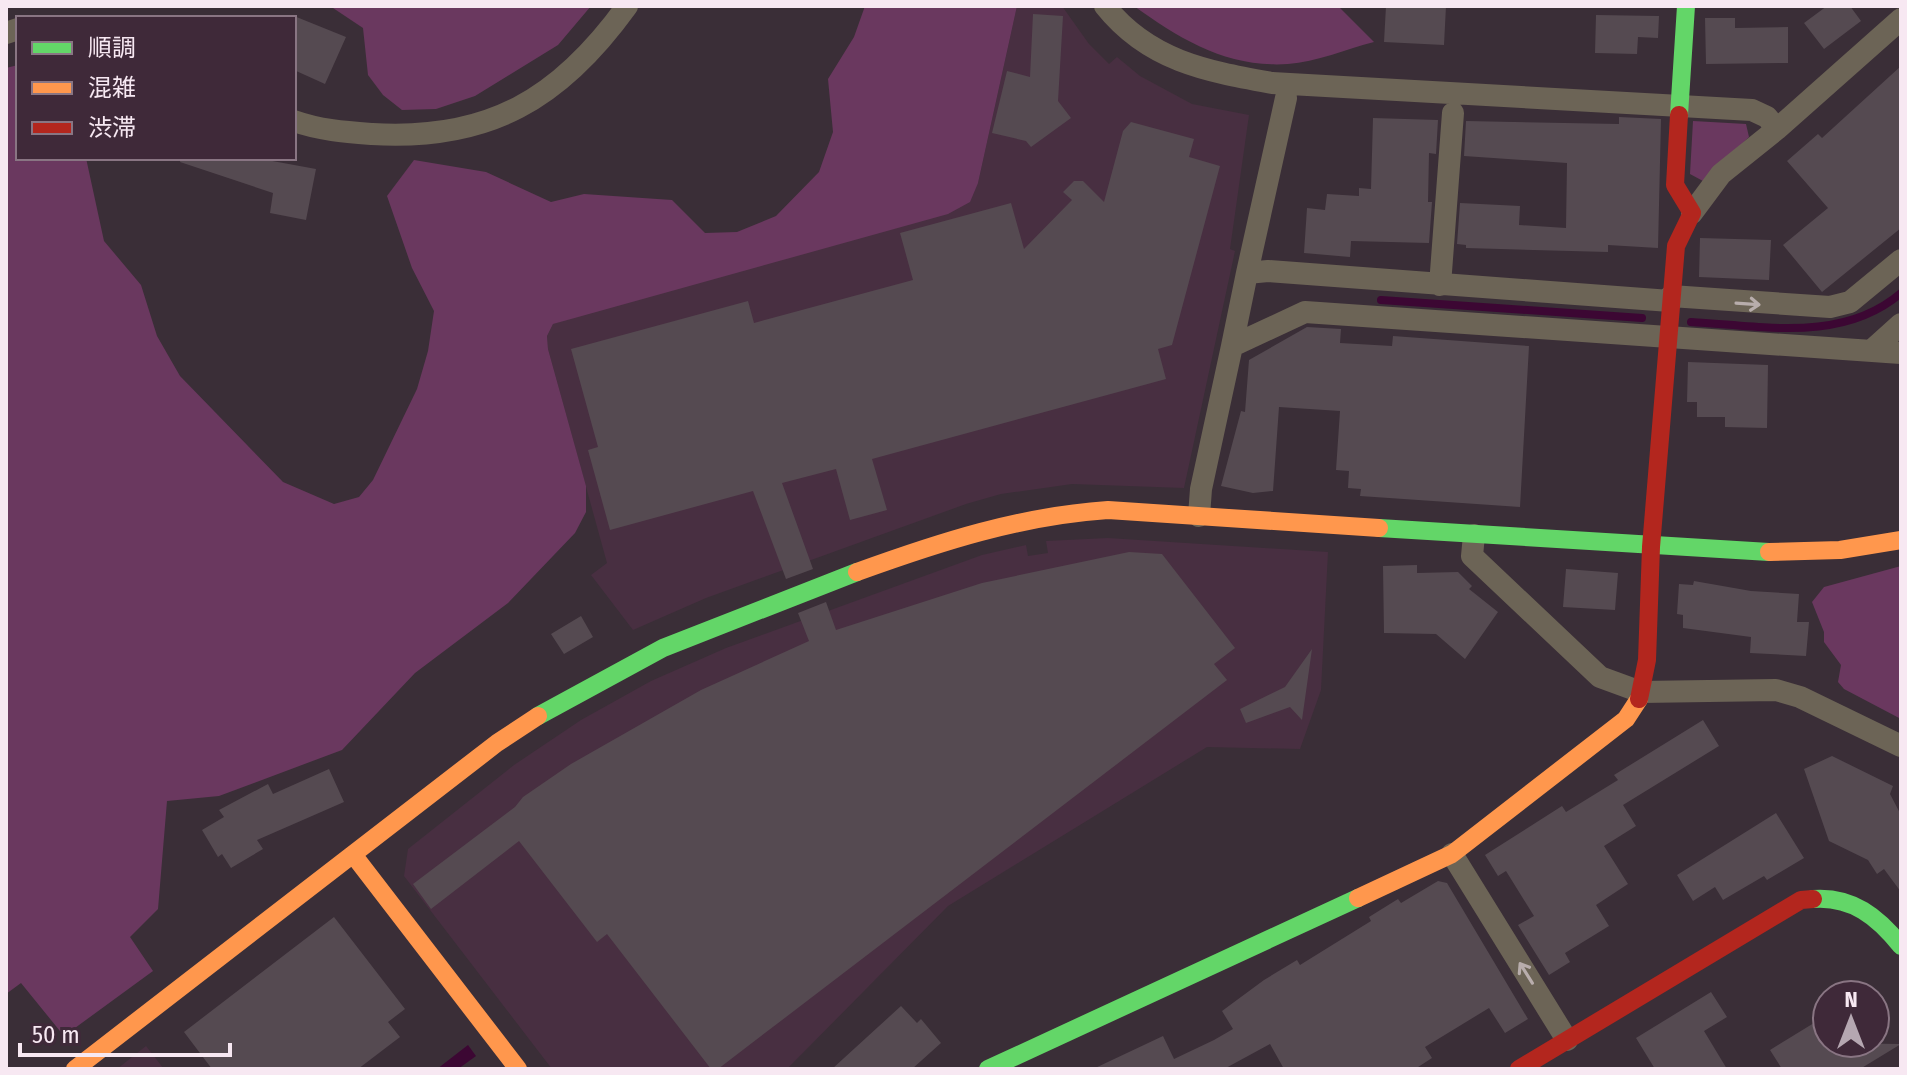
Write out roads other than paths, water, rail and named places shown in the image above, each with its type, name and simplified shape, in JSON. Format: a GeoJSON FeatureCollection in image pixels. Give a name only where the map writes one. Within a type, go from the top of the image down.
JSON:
{"type":"FeatureCollection","features":[{"type":"Feature","properties":{"kind":"street"},"geometry":{"type":"LineString","coordinates":[[296,122],[312,128],[398,136],[471,127],[522,108],[567,77],[627,6]]}},
{"type":"Feature","properties":{"kind":"street"},"geometry":{"type":"LineString","coordinates":[[1105,6],[1159,54],[1215,73],[1272,83],[1752,110],[1767,117],[1777,129]]}},
{"type":"Feature","properties":{"kind":"street"},"geometry":{"type":"LineString","coordinates":[[1686,6],[1675,185],[1692,213]]}},
{"type":"Feature","properties":{"kind":"street"},"geometry":{"type":"LineString","coordinates":[[988,1069],[1452,854],[1626,719],[1641,692],[1647,660],[1651,547],[1676,246],[1692,213],[1721,174],[1777,129],[1901,19]]}},
{"type":"Feature","properties":{"kind":"street"},"geometry":{"type":"LineString","coordinates":[[1199,516],[1201,489],[1286,98]]}},
{"type":"Feature","properties":{"kind":"street"},"geometry":{"type":"LineString","coordinates":[[1440,285],[1453,113]]}},
{"type":"Feature","properties":{"kind":"street"},"geometry":{"type":"LineString","coordinates":[[1247,273],[1268,271],[1440,285],[1830,307],[1850,302],[1901,260]]}},
{"type":"Feature","properties":{"kind":"street"},"geometry":{"type":"LineString","coordinates":[[1232,346],[1305,312],[1901,353]]}},
{"type":"Feature","properties":{"kind":"street"},"geometry":{"type":"LineString","coordinates":[[1871,351],[1901,324]]}},
{"type":"Feature","properties":{"kind":"street"},"geometry":{"type":"LineString","coordinates":[[75,1069],[355,857],[497,743],[566,697],[636,659],[703,629],[974,529],[1007,521],[1086,511],[1792,554],[1901,540]]}},
{"type":"Feature","properties":{"kind":"street"},"geometry":{"type":"LineString","coordinates":[[1474,535],[1472,556],[1600,677],[1641,692],[1776,690],[1800,697],[1901,746]]}},
{"type":"Feature","properties":{"kind":"street"},"geometry":{"type":"LineString","coordinates":[[1452,854],[1567,1040]]}},
{"type":"Feature","properties":{"kind":"street"},"geometry":{"type":"LineString","coordinates":[[355,857],[518,1069]]}},
{"type":"Feature","properties":{"kind":"street"},"geometry":{"type":"LineString","coordinates":[[1519,1069],[1801,900],[1839,898],[1858,904],[1874,915],[1901,946]]}},
{"type":"Feature","properties":{"kind":"waterway"},"geometry":{"type":"LineString","coordinates":[[1691,322],[1774,328],[1828,325],[1878,309],[1901,293]]}},
{"type":"Feature","properties":{"kind":"waterway"},"geometry":{"type":"LineString","coordinates":[[1381,300],[1642,318]]}}]}
